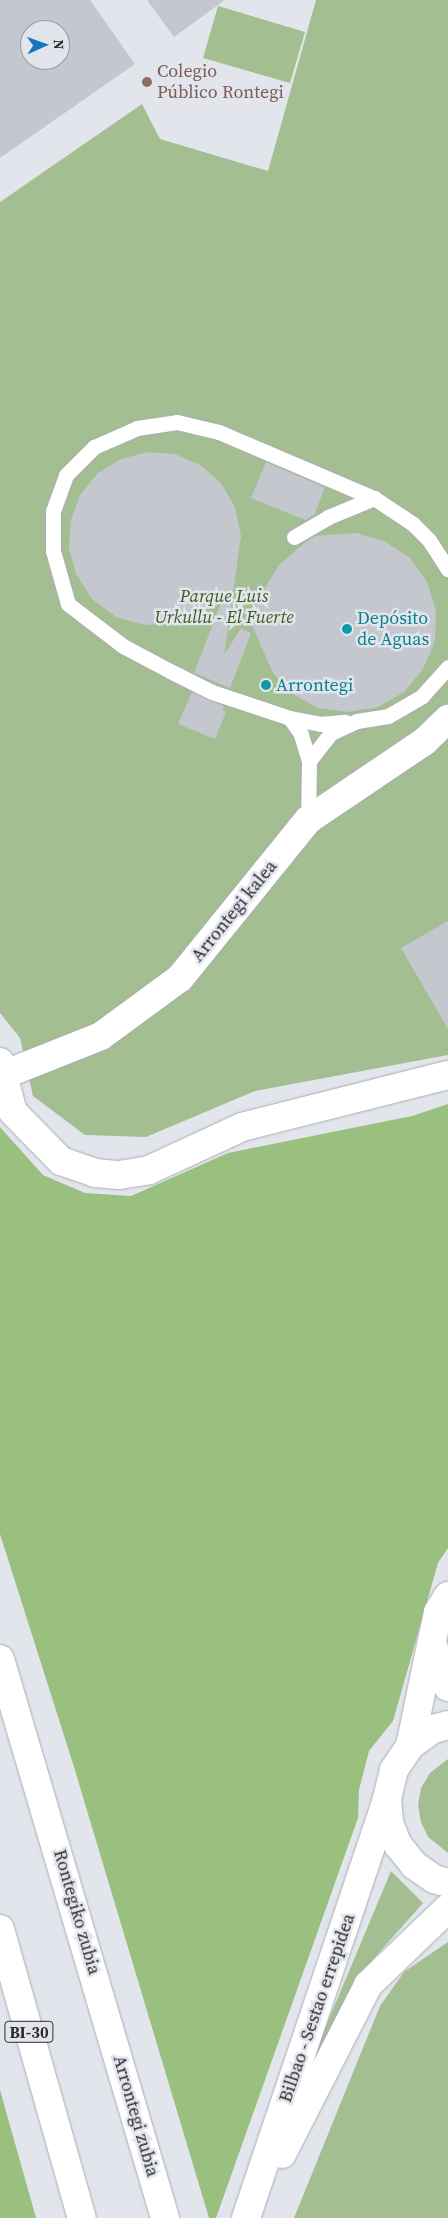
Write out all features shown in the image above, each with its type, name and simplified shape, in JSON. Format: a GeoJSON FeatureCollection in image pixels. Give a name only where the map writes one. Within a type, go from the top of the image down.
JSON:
{"type":"FeatureCollection","features":[{"type":"Feature","properties":{"kind":"main road","name":"Arrontegi kalea"},"geometry":{"type":"LineString","coordinates":[[448,719],[424,741],[308,820],[180,978],[100,1036],[2,1069],[13,1112],[61,1161],[95,1173],[119,1175],[149,1170],[242,1128],[448,1075]]}},
{"type":"Feature","properties":{"kind":"main road"},"geometry":{"type":"LineString","coordinates":[[410,1746],[438,1612],[448,1596]]}},
{"type":"Feature","properties":{"kind":"main road"},"geometry":{"type":"LineString","coordinates":[[432,1643],[448,1687]]}},
{"type":"Feature","properties":{"kind":"main road","name":"Rontegiko zubia"},"geometry":{"type":"LineString","coordinates":[[0,1659],[107,2014]]}},
{"type":"Feature","properties":{"kind":"main road"},"geometry":{"type":"LineString","coordinates":[[448,1725],[433,1729],[410,1746],[394,1770],[387,1798],[389,1822],[398,1845],[414,1865],[434,1878],[448,1883]]}},
{"type":"Feature","properties":{"kind":"main road","name":"Bilbao - Sestao errepidea"},"geometry":{"type":"LineString","coordinates":[[246,2218],[387,1798]]}},
{"type":"Feature","properties":{"kind":"main road","name":"Bilbao - Sestao errepidea"},"geometry":{"type":"LineString","coordinates":[[250,2218],[368,1986],[448,1908]]}},
{"type":"Feature","properties":{"kind":"main road","name":"BI-30"},"geometry":{"type":"LineString","coordinates":[[0,1929],[82,2218]]}},
{"type":"Feature","properties":{"kind":"main road","name":"Arrontegi zubia"},"geometry":{"type":"LineString","coordinates":[[107,2014],[164,2218]]}},
{"type":"Feature","properties":{"kind":"lane"},"geometry":{"type":"LineString","coordinates":[[448,569],[429,540],[413,524],[374,498],[228,436],[178,422],[137,428],[94,447],[66,475],[53,511],[52,551],[68,604],[123,646],[212,692],[290,718],[320,724],[356,721],[388,716],[422,696],[448,667]]}},
{"type":"Feature","properties":{"kind":"lane"},"geometry":{"type":"LineString","coordinates":[[294,537],[328,517],[374,498]]}},
{"type":"Feature","properties":{"kind":"lane"},"geometry":{"type":"LineString","coordinates":[[290,718],[301,734],[309,760],[308,820]]}},
{"type":"Feature","properties":{"kind":"lane"},"geometry":{"type":"LineString","coordinates":[[309,760],[331,732],[356,721]]}},
{"type":"Feature","properties":{"kind":"green space","name":"Parque Luis Urkullu - El Fuerte"},"geometry":{"type":"Polygon","coordinates":[[[316,0],[448,0],[448,1055],[255,1091],[146,1137],[85,1135],[33,1096],[20,1038],[0,1013],[0,202],[142,104],[160,139],[268,171],[316,0]]]}},
{"type":"Feature","properties":{"kind":"green space"},"geometry":{"type":"Polygon","coordinates":[[[218,6],[305,32],[290,83],[203,58],[218,6]]]}},
{"type":"Feature","properties":{"kind":"green space"},"geometry":{"type":"Polygon","coordinates":[[[448,1104],[448,1548],[438,1563],[393,1721],[369,1751],[359,1790],[358,1818],[216,2218],[209,2218],[74,1767],[0,1534],[0,1127],[43,1175],[85,1193],[131,1196],[228,1153],[412,1116],[448,1104]]]}},
{"type":"Feature","properties":{"kind":"green space"},"geometry":{"type":"Polygon","coordinates":[[[448,1759],[448,1853],[428,1837],[421,1822],[418,1805],[421,1788],[430,1773],[448,1759]]]}},
{"type":"Feature","properties":{"kind":"green space"},"geometry":{"type":"Polygon","coordinates":[[[391,1871],[423,1903],[361,1973],[285,2124],[391,1871]]]}},
{"type":"Feature","properties":{"kind":"green space"},"geometry":{"type":"Polygon","coordinates":[[[448,1942],[448,2218],[294,2218],[380,2006],[404,1972],[448,1942]]]}},
{"type":"Feature","properties":{"kind":"green space"},"geometry":{"type":"Polygon","coordinates":[[[0,2090],[36,2218],[0,2218],[0,2090]]]}},
{"type":"Feature","properties":{"kind":"building"},"geometry":{"type":"Polygon","coordinates":[[[0,0],[90,0],[135,64],[0,158],[0,0]]]}},
{"type":"Feature","properties":{"kind":"building"},"geometry":{"type":"Polygon","coordinates":[[[147,0],[225,0],[174,37],[147,0]]]}},
{"type":"Feature","properties":{"kind":"building"},"geometry":{"type":"Polygon","coordinates":[[[148,452],[175,454],[200,465],[221,483],[235,507],[241,536],[232,599],[228,600],[232,601],[224,655],[241,628],[251,633],[230,688],[194,673],[221,603],[174,623],[145,625],[116,617],[92,599],[76,574],[69,548],[71,520],[80,495],[98,473],[121,459],[148,452]]]}},
{"type":"Feature","properties":{"kind":"building"},"geometry":{"type":"Polygon","coordinates":[[[266,462],[325,487],[314,515],[305,520],[251,498],[266,462]]]}},
{"type":"Feature","properties":{"kind":"building","name":"Depósito de Aguas"},"geometry":{"type":"Polygon","coordinates":[[[356,533],[384,541],[409,557],[427,582],[436,611],[435,641],[423,669],[404,692],[378,707],[348,712],[318,708],[293,694],[273,673],[248,616],[279,565],[308,540],[315,536],[356,533]]]}},
{"type":"Feature","properties":{"kind":"building"},"geometry":{"type":"Polygon","coordinates":[[[192,692],[224,706],[222,710],[226,712],[215,739],[178,724],[192,692]]]}},
{"type":"Feature","properties":{"kind":"building"},"geometry":{"type":"Polygon","coordinates":[[[448,921],[448,1029],[401,948],[448,921]]]}},
{"type":"Feature","properties":{"kind":"place","name":"Colegio Público Rontegi"},"geometry":{"type":"Point","coordinates":[147,82]}},
{"type":"Feature","properties":{"kind":"place","name":"Depósito de Aguas"},"geometry":{"type":"Point","coordinates":[347,629]}},
{"type":"Feature","properties":{"kind":"place","name":"Arrontegi"},"geometry":{"type":"Point","coordinates":[266,685]}}]}
